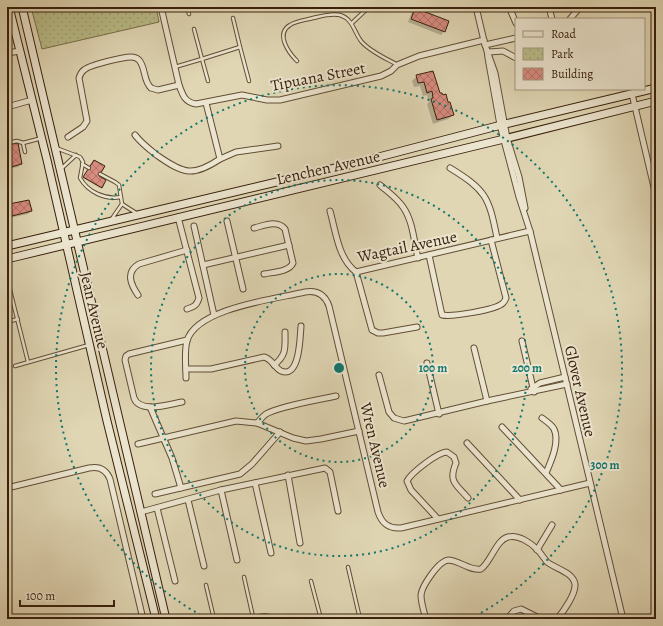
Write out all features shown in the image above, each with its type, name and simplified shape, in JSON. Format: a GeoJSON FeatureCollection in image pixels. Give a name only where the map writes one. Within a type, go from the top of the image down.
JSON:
{"type":"FeatureCollection","features":[{"type":"Feature","properties":{"kind":"main road","name":"Jean Avenue"},"geometry":{"type":"LineString","coordinates":[[9,7],[9,16],[20,51],[42,138],[89,345],[156,619]]}},
{"type":"Feature","properties":{"kind":"main road","name":"Jean Avenue"},"geometry":{"type":"LineString","coordinates":[[22,7],[166,619]]}},
{"type":"Feature","properties":{"kind":"main road","name":"Lenchen Avenue"},"geometry":{"type":"LineString","coordinates":[[7,246],[352,164],[502,125],[656,88]]}},
{"type":"Feature","properties":{"kind":"main road","name":"Lenchen Avenue"},"geometry":{"type":"LineString","coordinates":[[7,259],[506,139],[656,101]]}},
{"type":"Feature","properties":{"kind":"main road"},"geometry":{"type":"LineString","coordinates":[[42,138],[47,135],[47,116]]}},
{"type":"Feature","properties":{"kind":"main road"},"geometry":{"type":"LineString","coordinates":[[89,345],[94,344],[96,340],[91,319],[93,310]]}},
{"type":"Feature","properties":{"kind":"street"},"geometry":{"type":"LineString","coordinates":[[68,137],[83,127],[87,121],[80,78],[82,71],[85,68],[127,57],[135,57],[141,62],[147,83],[151,88],[158,90],[179,86],[161,7]]}},
{"type":"Feature","properties":{"kind":"street","name":"Glover Avenue"},"geometry":{"type":"LineString","coordinates":[[476,7],[502,125],[524,196],[526,215],[623,619]]}},
{"type":"Feature","properties":{"kind":"street"},"geometry":{"type":"LineString","coordinates":[[510,7],[515,20]]}},
{"type":"Feature","properties":{"kind":"street"},"geometry":{"type":"LineString","coordinates":[[549,7],[552,18]]}},
{"type":"Feature","properties":{"kind":"street"},"geometry":{"type":"LineString","coordinates":[[571,18],[580,7]]}},
{"type":"Feature","properties":{"kind":"street","name":"Tipuana Street"},"geometry":{"type":"LineString","coordinates":[[179,86],[186,101],[196,104],[242,95],[267,100],[280,100],[380,76],[391,72],[397,65],[424,54],[486,48],[515,38]]}},
{"type":"Feature","properties":{"kind":"street"},"geometry":{"type":"LineString","coordinates":[[486,48],[503,51],[515,57]]}},
{"type":"Feature","properties":{"kind":"street"},"geometry":{"type":"LineString","coordinates":[[7,53],[20,51]]}},
{"type":"Feature","properties":{"kind":"street"},"geometry":{"type":"LineString","coordinates":[[632,94],[656,196]]}},
{"type":"Feature","properties":{"kind":"street"},"geometry":{"type":"LineString","coordinates":[[7,107],[32,100]]}},
{"type":"Feature","properties":{"kind":"street"},"geometry":{"type":"LineString","coordinates":[[206,103],[220,159]]}},
{"type":"Feature","properties":{"kind":"street"},"geometry":{"type":"LineString","coordinates":[[135,135],[147,148],[165,161],[186,171],[204,169],[220,159],[236,152],[278,146]]}},
{"type":"Feature","properties":{"kind":"street"},"geometry":{"type":"LineString","coordinates":[[450,168],[473,184],[488,200],[497,238]]}},
{"type":"Feature","properties":{"kind":"street"},"geometry":{"type":"LineString","coordinates":[[380,185],[397,199],[406,211],[418,258]]}},
{"type":"Feature","properties":{"kind":"street","name":"Wagtail Avenue"},"geometry":{"type":"LineString","coordinates":[[330,211],[342,255],[347,264],[356,272],[530,231]]}},
{"type":"Feature","properties":{"kind":"street"},"geometry":{"type":"LineString","coordinates":[[178,217],[199,298],[198,303],[195,306],[187,309]]}},
{"type":"Feature","properties":{"kind":"street"},"geometry":{"type":"LineString","coordinates":[[227,221],[244,290]]}},
{"type":"Feature","properties":{"kind":"street"},"geometry":{"type":"LineString","coordinates":[[254,228],[275,224],[281,225],[285,229],[293,263],[292,266],[282,270],[264,274]]}},
{"type":"Feature","properties":{"kind":"street"},"geometry":{"type":"LineString","coordinates":[[194,226],[214,315]]}},
{"type":"Feature","properties":{"kind":"street"},"geometry":{"type":"LineString","coordinates":[[429,255],[442,315],[453,315],[490,309],[501,305],[506,298],[491,240]]}},
{"type":"Feature","properties":{"kind":"street"},"geometry":{"type":"LineString","coordinates":[[203,265],[289,245]]}},
{"type":"Feature","properties":{"kind":"street"},"geometry":{"type":"LineString","coordinates":[[138,295],[132,286],[130,279],[131,271],[134,266],[187,250]]}},
{"type":"Feature","properties":{"kind":"street"},"geometry":{"type":"LineString","coordinates":[[356,272],[372,330],[378,333],[383,333],[417,327]]}},
{"type":"Feature","properties":{"kind":"street","name":"Wren Avenue"},"geometry":{"type":"LineString","coordinates":[[187,340],[198,325],[214,315],[228,309],[305,292],[314,292],[323,296],[327,300],[332,317],[378,512],[383,522],[390,527],[401,528],[590,483]]}},
{"type":"Feature","properties":{"kind":"street"},"geometry":{"type":"LineString","coordinates":[[186,369],[211,369],[264,357],[269,359],[277,368],[285,372],[291,370],[294,367],[297,358],[301,326]]}},
{"type":"Feature","properties":{"kind":"street"},"geometry":{"type":"LineString","coordinates":[[274,365],[282,358],[284,353],[285,332]]}},
{"type":"Feature","properties":{"kind":"street"},"geometry":{"type":"LineString","coordinates":[[182,402],[150,407],[141,405],[135,401],[125,364],[125,358],[129,354],[187,340],[186,378]]}},
{"type":"Feature","properties":{"kind":"street"},"geometry":{"type":"LineString","coordinates":[[522,341],[532,390]]}},
{"type":"Feature","properties":{"kind":"street"},"geometry":{"type":"LineString","coordinates":[[474,348],[486,401]]}},
{"type":"Feature","properties":{"kind":"street"},"geometry":{"type":"LineString","coordinates":[[427,363],[439,414]]}},
{"type":"Feature","properties":{"kind":"street"},"geometry":{"type":"LineString","coordinates":[[379,375],[390,416],[404,421],[439,414],[532,390],[567,384]]}},
{"type":"Feature","properties":{"kind":"street"},"geometry":{"type":"LineString","coordinates":[[532,390],[540,383],[565,377]]}},
{"type":"Feature","properties":{"kind":"street"},"geometry":{"type":"LineString","coordinates":[[257,423],[270,413],[287,407],[336,396]]}},
{"type":"Feature","properties":{"kind":"street"},"geometry":{"type":"LineString","coordinates":[[150,407],[174,464],[182,488]]}},
{"type":"Feature","properties":{"kind":"street"},"geometry":{"type":"LineString","coordinates":[[542,418],[553,428],[556,438],[552,458],[546,473]]}},
{"type":"Feature","properties":{"kind":"street"},"geometry":{"type":"LineString","coordinates":[[138,444],[231,422],[243,421],[257,423],[306,441],[359,430]]}},
{"type":"Feature","properties":{"kind":"street"},"geometry":{"type":"LineString","coordinates":[[502,427],[561,490]]}},
{"type":"Feature","properties":{"kind":"street"},"geometry":{"type":"LineString","coordinates":[[155,494],[237,475],[243,472],[280,432]]}},
{"type":"Feature","properties":{"kind":"street"},"geometry":{"type":"LineString","coordinates":[[467,443],[520,500]]}},
{"type":"Feature","properties":{"kind":"street"},"geometry":{"type":"LineString","coordinates":[[438,519],[411,490],[407,481],[412,475],[438,454],[446,452],[454,457],[456,463],[452,472],[452,478],[468,498]]}},
{"type":"Feature","properties":{"kind":"street"},"geometry":{"type":"LineString","coordinates":[[7,488],[89,468],[98,467],[104,470],[110,479],[143,619]]}},
{"type":"Feature","properties":{"kind":"street"},"geometry":{"type":"LineString","coordinates":[[140,512],[221,490],[323,468],[330,472],[338,511]]}},
{"type":"Feature","properties":{"kind":"street"},"geometry":{"type":"LineString","coordinates":[[288,475],[300,543]]}},
{"type":"Feature","properties":{"kind":"street"},"geometry":{"type":"LineString","coordinates":[[255,483],[272,553]]}},
{"type":"Feature","properties":{"kind":"street"},"geometry":{"type":"LineString","coordinates":[[221,490],[237,560]]}},
{"type":"Feature","properties":{"kind":"street"},"geometry":{"type":"LineString","coordinates":[[188,500],[204,566]]}},
{"type":"Feature","properties":{"kind":"street"},"geometry":{"type":"LineString","coordinates":[[157,508],[175,581]]}},
{"type":"Feature","properties":{"kind":"street"},"geometry":{"type":"LineString","coordinates":[[537,550],[552,525]]}},
{"type":"Feature","properties":{"kind":"street"},"geometry":{"type":"LineString","coordinates":[[426,619],[421,593],[438,566],[442,562],[449,560],[475,569],[481,569],[486,566],[502,540],[509,536],[522,539],[537,550],[546,561],[567,574],[574,581],[574,591],[557,619]]}},
{"type":"Feature","properties":{"kind":"street"},"geometry":{"type":"LineString","coordinates":[[508,619],[514,611],[520,609],[540,619]]}},
{"type":"Feature","properties":{"kind":"lane"},"geometry":{"type":"LineString","coordinates":[[187,7],[189,14]]}},
{"type":"Feature","properties":{"kind":"lane"},"geometry":{"type":"LineString","coordinates":[[352,23],[369,7]]}},
{"type":"Feature","properties":{"kind":"lane","name":"Tipuana Street"},"geometry":{"type":"LineString","coordinates":[[297,62],[288,51],[284,40],[284,32],[288,26],[322,16],[335,14],[344,16],[352,23],[364,44],[397,65]]}},
{"type":"Feature","properties":{"kind":"lane"},"geometry":{"type":"LineString","coordinates":[[233,18],[249,81]]}},
{"type":"Feature","properties":{"kind":"lane"},"geometry":{"type":"LineString","coordinates":[[194,29],[208,80]]}},
{"type":"Feature","properties":{"kind":"lane"},"geometry":{"type":"LineString","coordinates":[[175,67],[240,47]]}},
{"type":"Feature","properties":{"kind":"lane"},"geometry":{"type":"LineString","coordinates":[[7,143],[17,141],[23,143],[42,138]]}},
{"type":"Feature","properties":{"kind":"lane"},"geometry":{"type":"LineString","coordinates":[[23,143],[25,152]]}},
{"type":"Feature","properties":{"kind":"lane"},"geometry":{"type":"LineString","coordinates":[[56,148],[76,155],[82,160],[80,178],[89,187],[104,197],[121,197]]}},
{"type":"Feature","properties":{"kind":"lane"},"geometry":{"type":"LineString","coordinates":[[61,169],[76,155]]}},
{"type":"Feature","properties":{"kind":"lane"},"geometry":{"type":"LineString","coordinates":[[82,164],[89,168]]}},
{"type":"Feature","properties":{"kind":"lane"},"geometry":{"type":"LineString","coordinates":[[100,174],[118,183],[119,185],[122,204],[110,222]]}},
{"type":"Feature","properties":{"kind":"lane"},"geometry":{"type":"LineString","coordinates":[[122,204],[132,211],[140,214]]}},
{"type":"Feature","properties":{"kind":"lane"},"geometry":{"type":"LineString","coordinates":[[7,278],[28,362]]}},
{"type":"Feature","properties":{"kind":"lane"},"geometry":{"type":"LineString","coordinates":[[7,322],[18,319]]}},
{"type":"Feature","properties":{"kind":"lane"},"geometry":{"type":"LineString","coordinates":[[15,366],[89,345]]}},
{"type":"Feature","properties":{"kind":"lane"},"geometry":{"type":"LineString","coordinates":[[348,567],[360,619]]}},
{"type":"Feature","properties":{"kind":"lane"},"geometry":{"type":"LineString","coordinates":[[244,577],[253,617]]}},
{"type":"Feature","properties":{"kind":"lane"},"geometry":{"type":"LineString","coordinates":[[311,581],[321,619]]}},
{"type":"Feature","properties":{"kind":"lane"},"geometry":{"type":"LineString","coordinates":[[206,585],[214,619]]}},
{"type":"Feature","properties":{"kind":"lane"},"geometry":{"type":"LineString","coordinates":[[245,619],[267,615],[276,619]]}},
{"type":"Feature","properties":{"kind":"green space"},"geometry":{"type":"Polygon","coordinates":[[[31,7],[156,7],[159,22],[42,49],[31,7]]]}},
{"type":"Feature","properties":{"kind":"building"},"geometry":{"type":"Polygon","coordinates":[[[415,8],[449,21],[445,32],[411,19],[415,8]]]}},
{"type":"Feature","properties":{"kind":"building"},"geometry":{"type":"Polygon","coordinates":[[[433,71],[440,93],[443,95],[446,94],[454,115],[437,120],[431,99],[433,98],[432,91],[427,93],[424,82],[418,83],[416,75],[433,71]]]}},
{"type":"Feature","properties":{"kind":"building"},"geometry":{"type":"Polygon","coordinates":[[[18,143],[22,164],[7,168],[7,145],[18,143]]]}},
{"type":"Feature","properties":{"kind":"building"},"geometry":{"type":"Polygon","coordinates":[[[94,160],[105,166],[99,176],[106,180],[102,188],[83,177],[94,160]]]}},
{"type":"Feature","properties":{"kind":"building"},"geometry":{"type":"Polygon","coordinates":[[[29,200],[32,211],[12,216],[9,204],[29,200]]]}}]}
